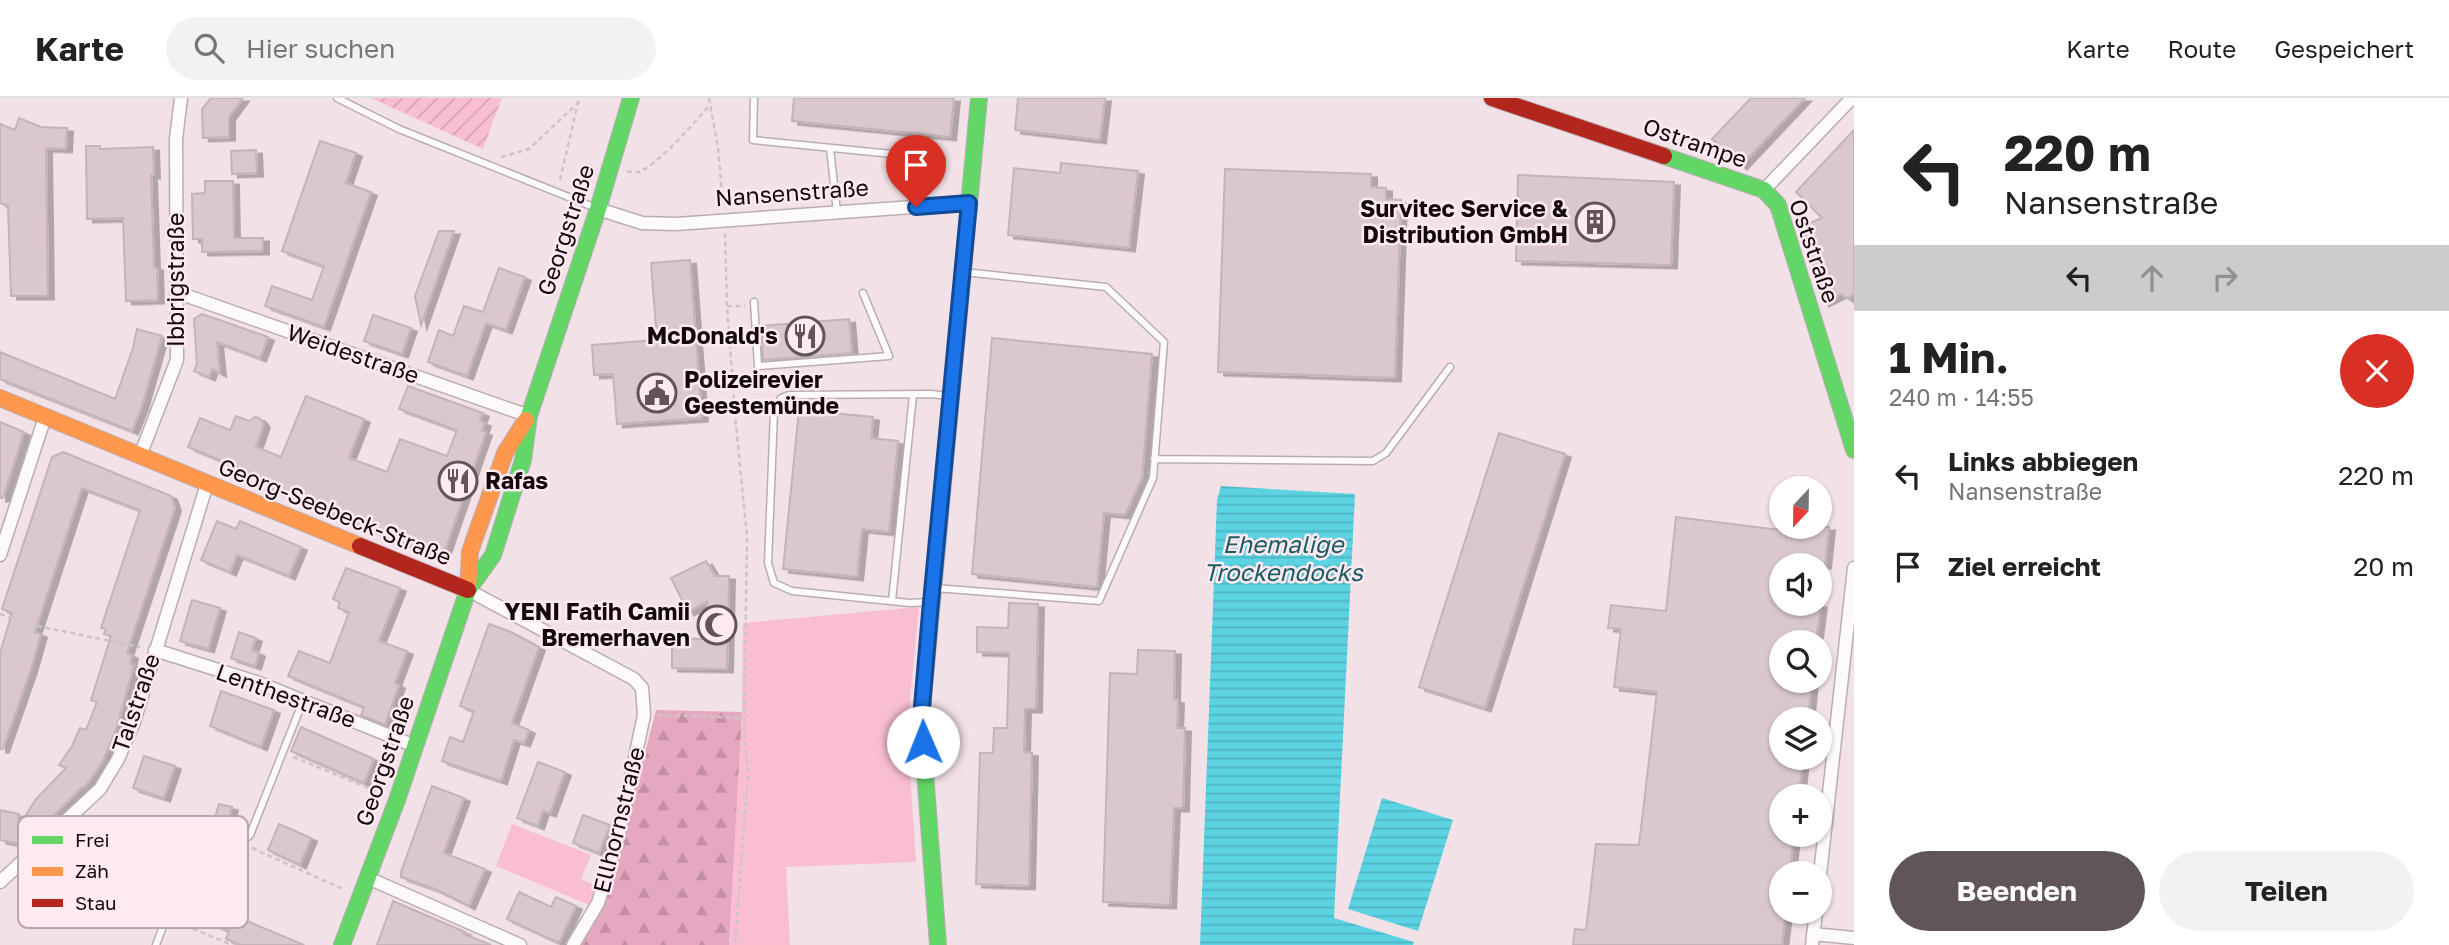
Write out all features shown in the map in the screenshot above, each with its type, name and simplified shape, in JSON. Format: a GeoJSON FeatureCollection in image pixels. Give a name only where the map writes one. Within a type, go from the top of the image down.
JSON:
{"type":"FeatureCollection","features":[{"type":"Feature","properties":{"kind":"street","name":"Ibbrigstraße"},"geometry":{"type":"LineString","coordinates":[[140,456],[177,360],[176,139],[181,98]]}},
{"type":"Feature","properties":{"kind":"street","name":"Georgstraße"},"geometry":{"type":"LineString","coordinates":[[468,590],[493,555],[523,460],[529,416],[598,209],[631,98]]}},
{"type":"Feature","properties":{"kind":"street"},"geometry":{"type":"LineString","coordinates":[[938,945],[921,719],[979,98]]}},
{"type":"Feature","properties":{"kind":"street","name":"Ostrampe"},"geometry":{"type":"LineString","coordinates":[[1492,98],[1764,190]]}},
{"type":"Feature","properties":{"kind":"street","name":"Oststraße"},"geometry":{"type":"LineString","coordinates":[[1852,98],[1764,190],[1778,205],[1854,450]]}},
{"type":"Feature","properties":{"kind":"street","name":"Nansenstraße"},"geometry":{"type":"LineString","coordinates":[[598,209],[642,223],[676,224],[969,203]]}},
{"type":"Feature","properties":{"kind":"street","name":"Weidestraße"},"geometry":{"type":"LineString","coordinates":[[176,292],[529,416]]}},
{"type":"Feature","properties":{"kind":"street","name":"Georg-Seebeck-Straße"},"geometry":{"type":"LineString","coordinates":[[0,398],[468,590],[622,672],[642,688]]}},
{"type":"Feature","properties":{"kind":"street","name":"Georgstraße"},"geometry":{"type":"LineString","coordinates":[[342,945],[397,800],[468,590],[470,552],[474,540],[505,453],[529,416]]}},
{"type":"Feature","properties":{"kind":"street"},"geometry":{"type":"LineString","coordinates":[[0,555],[45,417]]}},
{"type":"Feature","properties":{"kind":"street","name":"Talstraße"},"geometry":{"type":"LineString","coordinates":[[71,816],[100,789],[118,759],[134,722],[207,484]]}},
{"type":"Feature","properties":{"kind":"street"},"geometry":{"type":"LineString","coordinates":[[1822,861],[1854,568]]}},
{"type":"Feature","properties":{"kind":"street","name":"Lenthestraße"},"geometry":{"type":"LineString","coordinates":[[155,650],[259,683],[415,746]]}},
{"type":"Feature","properties":{"kind":"street","name":"Ellhornstraße"},"geometry":{"type":"LineString","coordinates":[[573,945],[598,904],[618,838],[644,715],[642,688]]}},
{"type":"Feature","properties":{"kind":"street","name":"Talstraße"},"geometry":{"type":"LineString","coordinates":[[0,883],[18,866]]}},
{"type":"Feature","properties":{"kind":"street"},"geometry":{"type":"LineString","coordinates":[[368,878],[520,945]]}},
{"type":"Feature","properties":{"kind":"street"},"geometry":{"type":"LineString","coordinates":[[1813,939],[1854,938]]}},
{"type":"Feature","properties":{"kind":"lane"},"geometry":{"type":"LineString","coordinates":[[337,98],[399,129],[598,209]]}},
{"type":"Feature","properties":{"kind":"lane"},"geometry":{"type":"LineString","coordinates":[[754,98],[752,140],[942,159]]}},
{"type":"Feature","properties":{"kind":"lane"},"geometry":{"type":"LineString","coordinates":[[830,148],[837,212]]}},
{"type":"Feature","properties":{"kind":"lane"},"geometry":{"type":"LineString","coordinates":[[951,396],[789,395],[780,398],[774,412],[768,563],[775,583],[792,592],[892,601],[932,595],[1099,601],[1153,478],[1164,342],[1106,286],[962,272]]}},
{"type":"Feature","properties":{"kind":"lane"},"geometry":{"type":"LineString","coordinates":[[754,304],[758,366],[888,356],[863,293]]}},
{"type":"Feature","properties":{"kind":"lane"},"geometry":{"type":"LineString","coordinates":[[1154,459],[1373,461],[1386,453],[1450,367]]}},
{"type":"Feature","properties":{"kind":"lane"},"geometry":{"type":"LineString","coordinates":[[892,601],[913,394]]}},
{"type":"Feature","properties":{"kind":"lane"},"geometry":{"type":"LineString","coordinates":[[248,837],[304,700]]}},
{"type":"Feature","properties":{"kind":"lane"},"geometry":{"type":"LineString","coordinates":[[156,945],[163,928]]}},
{"type":"Feature","properties":{"kind":"path"},"geometry":{"type":"LineString","coordinates":[[709,98],[718,148],[727,306],[747,536],[744,718],[748,774],[736,945]]}},
{"type":"Feature","properties":{"kind":"path"},"geometry":{"type":"LineString","coordinates":[[479,161],[529,149],[579,100]]}},
{"type":"Feature","properties":{"kind":"path"},"geometry":{"type":"LineString","coordinates":[[557,193],[579,100]]}},
{"type":"Feature","properties":{"kind":"path"},"geometry":{"type":"LineString","coordinates":[[610,171],[639,172],[663,154],[709,106]]}},
{"type":"Feature","properties":{"kind":"path"},"geometry":{"type":"LineString","coordinates":[[727,306],[754,304]]}},
{"type":"Feature","properties":{"kind":"path"},"geometry":{"type":"LineString","coordinates":[[0,614],[11,618]]}},
{"type":"Feature","properties":{"kind":"path"},"geometry":{"type":"LineString","coordinates":[[37,626],[155,650]]}},
{"type":"Feature","properties":{"kind":"path"},"geometry":{"type":"LineString","coordinates":[[644,715],[744,718]]}},
{"type":"Feature","properties":{"kind":"path"},"geometry":{"type":"LineString","coordinates":[[282,753],[397,800]]}},
{"type":"Feature","properties":{"kind":"path"},"geometry":{"type":"LineString","coordinates":[[248,847],[360,898]]}},
{"type":"Feature","properties":{"kind":"path"},"geometry":{"type":"LineString","coordinates":[[191,928],[232,945]]}},
{"type":"Feature","properties":{"kind":"shaded area"},"geometry":{"type":"Polygon","coordinates":[[[371,98],[502,98],[483,149],[371,98]]]}},
{"type":"Feature","properties":{"kind":"shaded area"},"geometry":{"type":"Polygon","coordinates":[[[919,607],[910,699],[910,773],[916,862],[786,867],[790,945],[729,945],[742,712],[743,623],[919,607]]]}},
{"type":"Feature","properties":{"kind":"shaded area"},"geometry":{"type":"Polygon","coordinates":[[[512,824],[591,855],[581,879],[596,886],[589,905],[496,866],[512,824]]]}},
{"type":"Feature","properties":{"kind":"green space"},"geometry":{"type":"Polygon","coordinates":[[[656,710],[742,712],[729,945],[581,945],[601,910],[656,710]]]}},
{"type":"Feature","properties":{"kind":"water","name":"Ehemalige Trockendocks"},"geometry":{"type":"Polygon","coordinates":[[[1221,486],[1355,494],[1334,918],[1414,942],[1413,945],[1200,945],[1217,500],[1221,486]]]}},
{"type":"Feature","properties":{"kind":"water"},"geometry":{"type":"Polygon","coordinates":[[[1382,798],[1453,820],[1418,931],[1348,909],[1382,798]]]}},
{"type":"Feature","properties":{"kind":"building"},"geometry":{"type":"Polygon","coordinates":[[[211,98],[243,98],[229,117],[229,137],[203,138],[202,109],[211,98]]]}},
{"type":"Feature","properties":{"kind":"building"},"geometry":{"type":"Polygon","coordinates":[[[794,98],[954,98],[950,137],[792,121],[794,98]]]}},
{"type":"Feature","properties":{"kind":"building"},"geometry":{"type":"Polygon","coordinates":[[[1018,98],[1105,98],[1100,140],[1015,130],[1018,98]]]}},
{"type":"Feature","properties":{"kind":"building"},"geometry":{"type":"Polygon","coordinates":[[[1751,98],[1805,98],[1741,166],[1712,139],[1751,98]]]}},
{"type":"Feature","properties":{"kind":"building"},"geometry":{"type":"Polygon","coordinates":[[[19,118],[41,127],[67,128],[66,149],[46,148],[48,296],[11,296],[8,206],[0,203],[0,124],[15,130],[19,118]]]}},
{"type":"Feature","properties":{"kind":"building"},"geometry":{"type":"Polygon","coordinates":[[[1854,130],[1854,293],[1848,299],[1841,294],[1823,303],[1803,226],[1822,218],[1796,192],[1854,130]]]}},
{"type":"Feature","properties":{"kind":"building"},"geometry":{"type":"Polygon","coordinates":[[[320,141],[356,153],[346,183],[371,192],[324,327],[265,306],[272,286],[312,300],[324,266],[282,251],[320,141]]]}},
{"type":"Feature","properties":{"kind":"building"},"geometry":{"type":"Polygon","coordinates":[[[86,146],[100,146],[100,149],[153,147],[154,175],[151,175],[154,267],[157,267],[158,300],[126,301],[123,218],[87,219],[86,146]]]}},
{"type":"Feature","properties":{"kind":"building"},"geometry":{"type":"Polygon","coordinates":[[[256,150],[257,173],[232,174],[231,151],[256,150]]]}},
{"type":"Feature","properties":{"kind":"building"},"geometry":{"type":"Polygon","coordinates":[[[1061,163],[1138,171],[1129,248],[1008,235],[1014,168],[1060,173],[1061,163]]]}},
{"type":"Feature","properties":{"kind":"building"},"geometry":{"type":"Polygon","coordinates":[[[1225,169],[1371,174],[1371,187],[1386,188],[1386,199],[1401,200],[1395,378],[1218,372],[1225,169]]]}},
{"type":"Feature","properties":{"kind":"building","name":"Survitec Service & Distribution GmbH"},"geometry":{"type":"Polygon","coordinates":[[[1518,175],[1674,182],[1671,265],[1516,261],[1518,175]]]}},
{"type":"Feature","properties":{"kind":"building"},"geometry":{"type":"Polygon","coordinates":[[[205,181],[233,181],[234,238],[263,238],[263,251],[202,252],[202,239],[193,239],[192,194],[205,193],[205,181]]]}},
{"type":"Feature","properties":{"kind":"building"},"geometry":{"type":"Polygon","coordinates":[[[439,231],[454,231],[421,325],[415,296],[439,231]]]}},
{"type":"Feature","properties":{"kind":"building"},"geometry":{"type":"Polygon","coordinates":[[[690,260],[702,418],[617,424],[613,374],[594,375],[592,345],[657,340],[651,263],[690,260]]]}},
{"type":"Feature","properties":{"kind":"building"},"geometry":{"type":"Polygon","coordinates":[[[499,268],[525,277],[506,330],[486,323],[467,376],[428,362],[439,330],[453,336],[464,306],[483,312],[499,268]]]}},
{"type":"Feature","properties":{"kind":"building"},"geometry":{"type":"Polygon","coordinates":[[[202,314],[268,337],[260,358],[217,342],[220,373],[212,369],[209,377],[194,371],[197,364],[194,319],[202,314]]]}},
{"type":"Feature","properties":{"kind":"building"},"geometry":{"type":"Polygon","coordinates":[[[373,315],[411,328],[402,354],[364,341],[373,315]]]}},
{"type":"Feature","properties":{"kind":"building"},"geometry":{"type":"Polygon","coordinates":[[[849,319],[852,353],[763,360],[761,326],[849,319]]]}},
{"type":"Feature","properties":{"kind":"building"},"geometry":{"type":"Polygon","coordinates":[[[137,329],[162,336],[132,431],[0,379],[0,352],[115,399],[137,329]]]}},
{"type":"Feature","properties":{"kind":"building"},"geometry":{"type":"Polygon","coordinates":[[[992,338],[1152,354],[1142,478],[1125,515],[1104,513],[1097,587],[972,574],[992,338]]]}},
{"type":"Feature","properties":{"kind":"building"},"geometry":{"type":"Polygon","coordinates":[[[408,386],[483,413],[480,421],[485,423],[482,431],[486,432],[442,559],[268,488],[270,481],[188,447],[200,418],[230,430],[236,416],[249,421],[255,417],[264,424],[256,447],[281,457],[306,396],[364,419],[349,458],[387,472],[400,439],[447,456],[457,430],[399,409],[408,386]]]}},
{"type":"Feature","properties":{"kind":"building"},"geometry":{"type":"Polygon","coordinates":[[[799,410],[873,417],[871,438],[898,441],[889,532],[862,529],[857,577],[783,569],[799,410]]]}},
{"type":"Feature","properties":{"kind":"building"},"geometry":{"type":"Polygon","coordinates":[[[0,422],[24,432],[3,498],[0,498],[0,422]]]}},
{"type":"Feature","properties":{"kind":"building"},"geometry":{"type":"Polygon","coordinates":[[[1499,433],[1565,454],[1485,708],[1419,687],[1499,433]]]}},
{"type":"Feature","properties":{"kind":"building"},"geometry":{"type":"Polygon","coordinates":[[[63,452],[171,496],[175,508],[127,653],[132,655],[130,664],[134,665],[116,730],[102,763],[84,788],[53,816],[25,816],[36,799],[66,768],[59,765],[80,728],[86,730],[97,702],[91,700],[111,636],[104,634],[106,629],[101,628],[140,510],[82,488],[35,632],[41,634],[31,669],[3,749],[0,749],[0,653],[12,613],[2,609],[52,457],[63,452]]]}},
{"type":"Feature","properties":{"kind":"building"},"geometry":{"type":"Polygon","coordinates":[[[1676,517],[1769,529],[1769,539],[1828,539],[1826,553],[1769,553],[1769,616],[1819,616],[1818,630],[1769,630],[1769,693],[1811,693],[1809,707],[1769,707],[1769,770],[1802,770],[1800,784],[1769,784],[1769,847],[1793,847],[1791,861],[1769,861],[1769,924],[1785,924],[1782,945],[1573,945],[1575,929],[1586,930],[1596,844],[1639,845],[1657,692],[1614,687],[1621,629],[1608,628],[1611,605],[1666,611],[1676,517]]]}},
{"type":"Feature","properties":{"kind":"building"},"geometry":{"type":"Polygon","coordinates":[[[217,521],[236,529],[240,521],[301,547],[289,576],[237,555],[230,572],[201,560],[217,521]]]}},
{"type":"Feature","properties":{"kind":"building","name":"YENI Fatih Camii Bremerhaven"},"geometry":{"type":"Polygon","coordinates":[[[706,561],[715,576],[729,576],[727,669],[672,668],[672,638],[707,639],[707,602],[688,612],[671,578],[706,561]]]}},
{"type":"Feature","properties":{"kind":"building"},"geometry":{"type":"Polygon","coordinates":[[[346,568],[400,588],[379,641],[407,651],[395,683],[399,685],[385,725],[361,715],[364,707],[288,676],[299,651],[330,663],[349,612],[338,608],[340,602],[333,599],[346,568]]]}},
{"type":"Feature","properties":{"kind":"building"},"geometry":{"type":"Polygon","coordinates":[[[192,600],[220,608],[208,649],[180,641],[192,600]]]}},
{"type":"Feature","properties":{"kind":"building"},"geometry":{"type":"Polygon","coordinates":[[[1009,603],[1038,604],[1036,709],[1025,709],[1024,752],[1032,753],[1029,886],[976,884],[980,753],[993,753],[994,728],[1007,728],[1009,653],[977,652],[977,627],[1008,628],[1009,603]]]}},
{"type":"Feature","properties":{"kind":"building"},"geometry":{"type":"Polygon","coordinates":[[[489,624],[539,647],[512,723],[529,730],[524,743],[514,740],[501,781],[442,761],[450,737],[463,742],[474,711],[460,706],[489,624]]]}},
{"type":"Feature","properties":{"kind":"building"},"geometry":{"type":"Polygon","coordinates":[[[239,632],[256,638],[252,650],[259,653],[255,666],[231,658],[239,632]]]}},
{"type":"Feature","properties":{"kind":"building"},"geometry":{"type":"Polygon","coordinates":[[[1138,650],[1175,651],[1174,699],[1178,700],[1177,728],[1185,728],[1183,808],[1174,808],[1170,905],[1103,902],[1110,673],[1137,674],[1138,650]]]}},
{"type":"Feature","properties":{"kind":"building"},"geometry":{"type":"Polygon","coordinates":[[[221,691],[274,710],[261,747],[210,726],[221,691]]]}},
{"type":"Feature","properties":{"kind":"building"},"geometry":{"type":"Polygon","coordinates":[[[301,727],[374,759],[364,783],[291,751],[301,727]]]}},
{"type":"Feature","properties":{"kind":"building"},"geometry":{"type":"Polygon","coordinates":[[[144,756],[175,766],[164,798],[133,788],[144,756]]]}},
{"type":"Feature","properties":{"kind":"building"},"geometry":{"type":"Polygon","coordinates":[[[538,762],[565,772],[550,813],[543,811],[538,826],[517,818],[538,762]]]}},
{"type":"Feature","properties":{"kind":"building"},"geometry":{"type":"Polygon","coordinates":[[[432,786],[464,798],[444,853],[485,869],[469,906],[435,889],[401,877],[432,786]]]}},
{"type":"Feature","properties":{"kind":"building"},"geometry":{"type":"Polygon","coordinates":[[[219,804],[232,807],[229,816],[215,816],[219,804]]]}},
{"type":"Feature","properties":{"kind":"building"},"geometry":{"type":"Polygon","coordinates":[[[0,810],[19,814],[18,844],[0,840],[0,810]]]}},
{"type":"Feature","properties":{"kind":"building"},"geometry":{"type":"Polygon","coordinates":[[[583,815],[610,825],[599,853],[573,843],[583,815]]]}},
{"type":"Feature","properties":{"kind":"building"},"geometry":{"type":"Polygon","coordinates":[[[279,824],[311,838],[300,865],[268,850],[279,824]]]}},
{"type":"Feature","properties":{"kind":"building"},"geometry":{"type":"Polygon","coordinates":[[[519,892],[551,907],[556,897],[576,906],[559,943],[507,919],[519,892]]]}},
{"type":"Feature","properties":{"kind":"building"},"geometry":{"type":"Polygon","coordinates":[[[393,901],[465,932],[464,934],[491,945],[377,945],[393,901]]]}},
{"type":"Feature","properties":{"kind":"building"},"geometry":{"type":"Polygon","coordinates":[[[248,921],[304,945],[241,945],[226,939],[229,931],[222,928],[248,928],[248,921]]]}},
{"type":"Feature","properties":{"kind":"traffic: fast"},"geometry":{"type":"LineString","coordinates":[[342,945],[397,800],[468,590],[493,555],[523,460],[529,416],[598,209],[631,98]]}},
{"type":"Feature","properties":{"kind":"traffic: fast"},"geometry":{"type":"LineString","coordinates":[[938,945],[921,719],[979,98]]}},
{"type":"Feature","properties":{"kind":"traffic: fast"},"geometry":{"type":"LineString","coordinates":[[1664,156],[1764,190],[1778,205],[1854,450]]}},
{"type":"Feature","properties":{"kind":"traffic: slow"},"geometry":{"type":"LineString","coordinates":[[0,398],[360,546]]}},
{"type":"Feature","properties":{"kind":"traffic: slow"},"geometry":{"type":"LineString","coordinates":[[468,589],[470,552],[474,540],[505,453],[526,420]]}},
{"type":"Feature","properties":{"kind":"traffic: jam"},"geometry":{"type":"LineString","coordinates":[[1492,98],[1664,156]]}},
{"type":"Feature","properties":{"kind":"traffic: jam"},"geometry":{"type":"LineString","coordinates":[[360,546],[468,590]]}},
{"type":"Feature","properties":{"kind":"place","name":"Survitec Service & Distribution GmbH"},"geometry":{"type":"Point","coordinates":[1595,222]}},
{"type":"Feature","properties":{"kind":"place","name":"McDonald's"},"geometry":{"type":"Point","coordinates":[805,336]}},
{"type":"Feature","properties":{"kind":"place","name":"Polizeirevier Geestemünde"},"geometry":{"type":"Point","coordinates":[657,393]}},
{"type":"Feature","properties":{"kind":"place","name":"Rafas"},"geometry":{"type":"Point","coordinates":[458,481]}},
{"type":"Feature","properties":{"kind":"place","name":"YENI Fatih Camii Bremerhaven"},"geometry":{"type":"Point","coordinates":[717,625]}},
{"type":"Feature","properties":{"kind":"route"},"geometry":{"type":"LineString","coordinates":[[916,207],[969,203],[930,613],[921,719],[923,742]]}}]}
